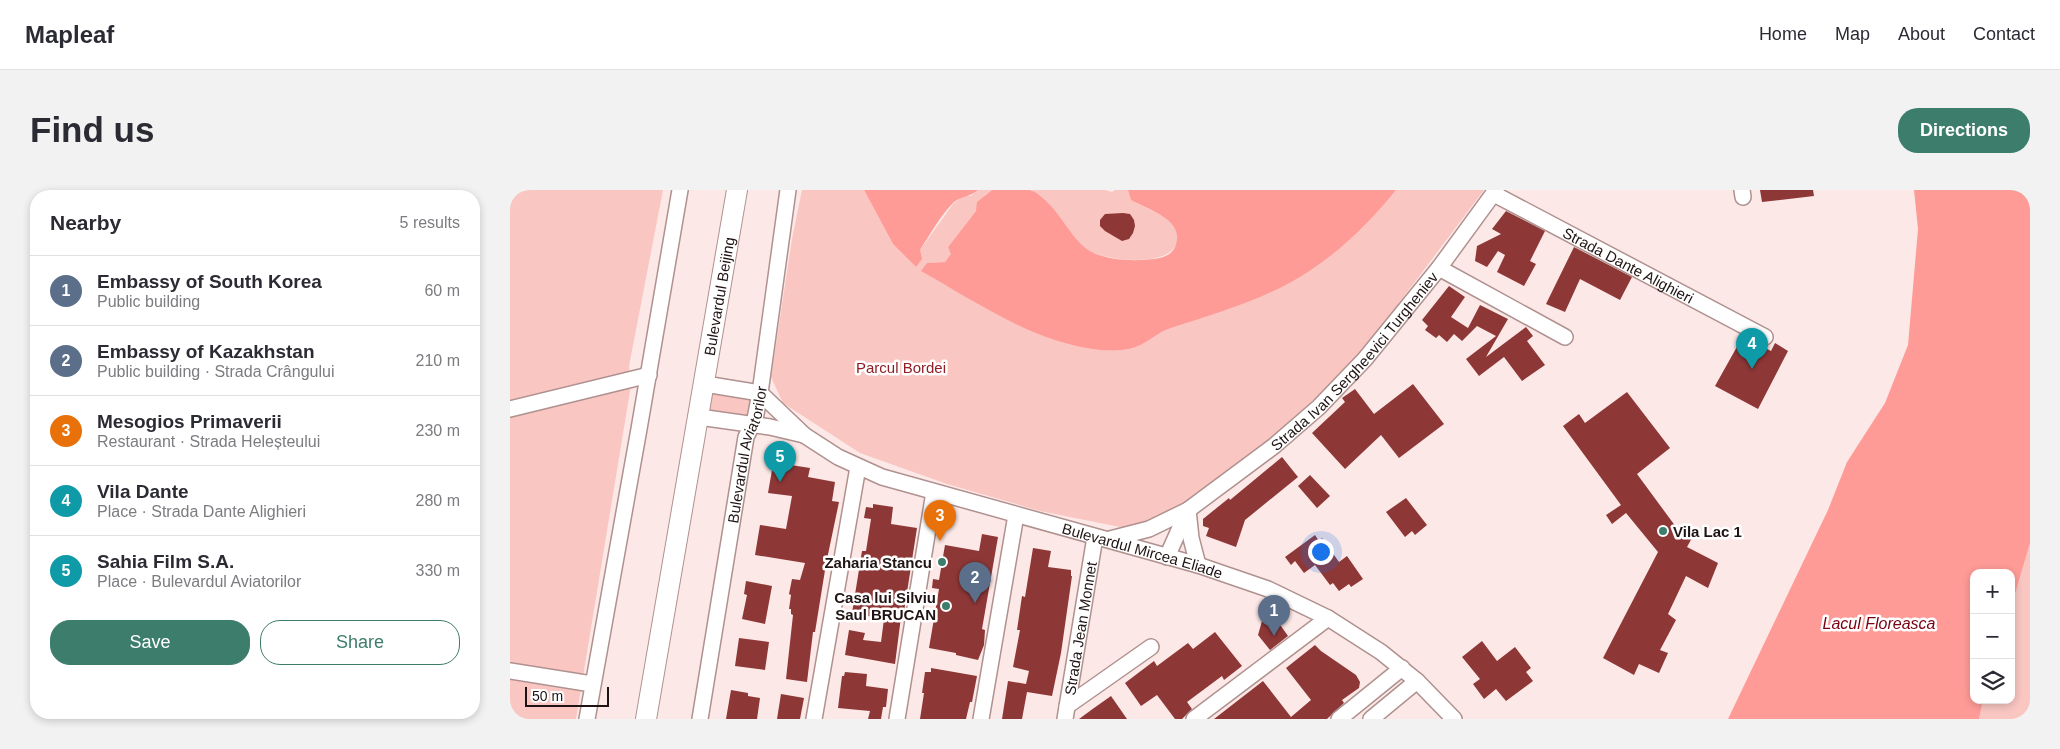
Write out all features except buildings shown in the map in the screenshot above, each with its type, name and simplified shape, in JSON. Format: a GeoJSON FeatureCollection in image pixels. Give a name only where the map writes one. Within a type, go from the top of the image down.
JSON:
{"type":"FeatureCollection","features":[{"type":"Feature","properties":{"kind":"main road","name":"Bulevardul Beijing"},"geometry":{"type":"LineString","coordinates":[[702,401],[737,190]]}},
{"type":"Feature","properties":{"kind":"main road"},"geometry":{"type":"LineString","coordinates":[[646,719],[702,401]]}},
{"type":"Feature","properties":{"kind":"street"},"geometry":{"type":"LineString","coordinates":[[587,719],[649,375],[680,190]]}},
{"type":"Feature","properties":{"kind":"street","name":"Bulevardul Aviatorilor"},"geometry":{"type":"LineString","coordinates":[[700,719],[746,437],[753,425],[760,393],[788,190]]}},
{"type":"Feature","properties":{"kind":"street","name":"Strada Ivan Sergheevici Turgheniev"},"geometry":{"type":"LineString","coordinates":[[1101,538],[1149,529],[1188,510],[1274,446],[1319,407],[1365,359],[1439,268],[1495,192]]}},
{"type":"Feature","properties":{"kind":"street","name":"Strada Dante Alighieri"},"geometry":{"type":"LineString","coordinates":[[1495,192],[1765,337]]}},
{"type":"Feature","properties":{"kind":"street"},"geometry":{"type":"LineString","coordinates":[[1439,268],[1565,337]]}},
{"type":"Feature","properties":{"kind":"street"},"geometry":{"type":"LineString","coordinates":[[510,409],[649,375]]}},
{"type":"Feature","properties":{"kind":"street"},"geometry":{"type":"LineString","coordinates":[[702,401],[760,393]]}},
{"type":"Feature","properties":{"kind":"street","name":"Bulevardul Mircea Eliade"},"geometry":{"type":"LineString","coordinates":[[760,393],[804,435],[838,457],[858,467],[934,492],[1198,565],[1268,588],[1328,618],[1381,652],[1417,681],[1454,719]]}},
{"type":"Feature","properties":{"kind":"street","name":"Bulevardul Mircea Eliade"},"geometry":{"type":"LineString","coordinates":[[702,401],[753,425],[804,435]]}},
{"type":"Feature","properties":{"kind":"street"},"geometry":{"type":"LineString","coordinates":[[814,719],[858,467]]}},
{"type":"Feature","properties":{"kind":"street"},"geometry":{"type":"LineString","coordinates":[[897,719],[934,492]]}},
{"type":"Feature","properties":{"kind":"street"},"geometry":{"type":"LineString","coordinates":[[1188,510],[1191,538],[1198,565]]}},
{"type":"Feature","properties":{"kind":"street","name":"Strada Ivan Sergheevici Turgheniev"},"geometry":{"type":"LineString","coordinates":[[1167,557],[1188,510]]}},
{"type":"Feature","properties":{"kind":"street"},"geometry":{"type":"LineString","coordinates":[[981,719],[1016,515]]}},
{"type":"Feature","properties":{"kind":"street","name":"Strada Jean Monnet"},"geometry":{"type":"LineString","coordinates":[[1066,712],[1101,538]]}},
{"type":"Feature","properties":{"kind":"street"},"geometry":{"type":"LineString","coordinates":[[1194,719],[1328,618]]}},
{"type":"Feature","properties":{"kind":"street"},"geometry":{"type":"LineString","coordinates":[[1066,712],[1151,647]]}},
{"type":"Feature","properties":{"kind":"street"},"geometry":{"type":"LineString","coordinates":[[1339,719],[1402,668]]}},
{"type":"Feature","properties":{"kind":"street"},"geometry":{"type":"LineString","coordinates":[[510,671],[592,684]]}},
{"type":"Feature","properties":{"kind":"street"},"geometry":{"type":"LineString","coordinates":[[1371,719],[1417,681]]}},
{"type":"Feature","properties":{"kind":"green space"},"geometry":{"type":"Polygon","coordinates":[[[510,190],[663,190],[629,366],[631,385],[576,719],[510,719],[510,190]]]}},
{"type":"Feature","properties":{"kind":"green space","name":"Parcul Bordei"},"geometry":{"type":"Polygon","coordinates":[[[802,190],[864,190],[893,244],[916,267],[920,250],[953,204],[963,196],[971,196],[978,190],[992,190],[985,195],[976,211],[948,247],[952,254],[945,262],[927,263],[922,271],[1007,320],[1053,339],[1076,346],[1101,350],[1124,350],[1134,348],[1166,330],[1261,297],[1295,280],[1323,262],[1346,243],[1367,223],[1396,190],[1484,190],[1350,368],[1307,413],[1206,493],[1171,512],[1130,529],[1040,511],[947,484],[860,453],[783,403],[771,377],[792,239],[802,190]]]}},
{"type":"Feature","properties":{"kind":"green space"},"geometry":{"type":"Polygon","coordinates":[[[1031,190],[1105,190],[1112,192],[1115,190],[1128,190],[1131,200],[1160,215],[1174,225],[1177,232],[1177,240],[1173,249],[1165,255],[1140,260],[1112,258],[1092,252],[1077,240],[1048,205],[1031,190]]]}},
{"type":"Feature","properties":{"kind":"green space"},"geometry":{"type":"Polygon","coordinates":[[[717,393],[752,399],[750,416],[745,418],[710,410],[711,395],[717,393]]]}},
{"type":"Feature","properties":{"kind":"green space"},"geometry":{"type":"Polygon","coordinates":[[[2030,543],[2030,719],[1979,719],[1982,704],[2015,704],[2015,594],[2030,543]]]}},
{"type":"Feature","properties":{"kind":"water"},"geometry":{"type":"Polygon","coordinates":[[[864,190],[978,190],[954,202],[945,212],[920,250],[922,259],[916,267],[893,244],[864,190]]]}},
{"type":"Feature","properties":{"kind":"water"},"geometry":{"type":"Polygon","coordinates":[[[992,190],[1033,191],[1049,204],[1078,241],[1089,251],[1108,258],[1130,260],[1160,258],[1168,255],[1175,247],[1177,235],[1175,228],[1163,216],[1131,200],[1128,190],[1396,190],[1367,223],[1346,243],[1323,262],[1295,280],[1243,304],[1166,330],[1134,348],[1100,350],[1076,346],[1029,330],[985,308],[921,271],[927,263],[945,262],[951,254],[948,247],[976,211],[977,202],[992,190]]]}},
{"type":"Feature","properties":{"kind":"water","name":"Lacul Floreasca"},"geometry":{"type":"Polygon","coordinates":[[[1914,190],[2030,190],[2030,543],[2015,594],[2015,569],[1970,569],[1970,704],[1982,704],[1979,719],[1728,719],[1828,510],[1847,462],[1885,403],[1908,345],[1918,229],[1914,190]]]}},
{"type":"Feature","properties":{"kind":"place","name":"Vila Dante"},"geometry":{"type":"Point","coordinates":[1752,369]}},
{"type":"Feature","properties":{"kind":"place","name":"Sahia Film S.A."},"geometry":{"type":"Point","coordinates":[780,482]}},
{"type":"Feature","properties":{"kind":"place","name":"Vila Lac 1"},"geometry":{"type":"Point","coordinates":[1663,531]}},
{"type":"Feature","properties":{"kind":"place","name":"Mesogios Primaverii"},"geometry":{"type":"Point","coordinates":[940,541]}},
{"type":"Feature","properties":{"kind":"place","name":"Zaharia Stancu"},"geometry":{"type":"Point","coordinates":[942,562]}},
{"type":"Feature","properties":{"kind":"place","name":"Embassy of Kazakhstan"},"geometry":{"type":"Point","coordinates":[975,603]}},
{"type":"Feature","properties":{"kind":"place","name":"Casa lui Silviu Saul BRUCAN"},"geometry":{"type":"Point","coordinates":[946,606]}},
{"type":"Feature","properties":{"kind":"place","name":"Embassy of South Korea"},"geometry":{"type":"Point","coordinates":[1274,636]}}]}
